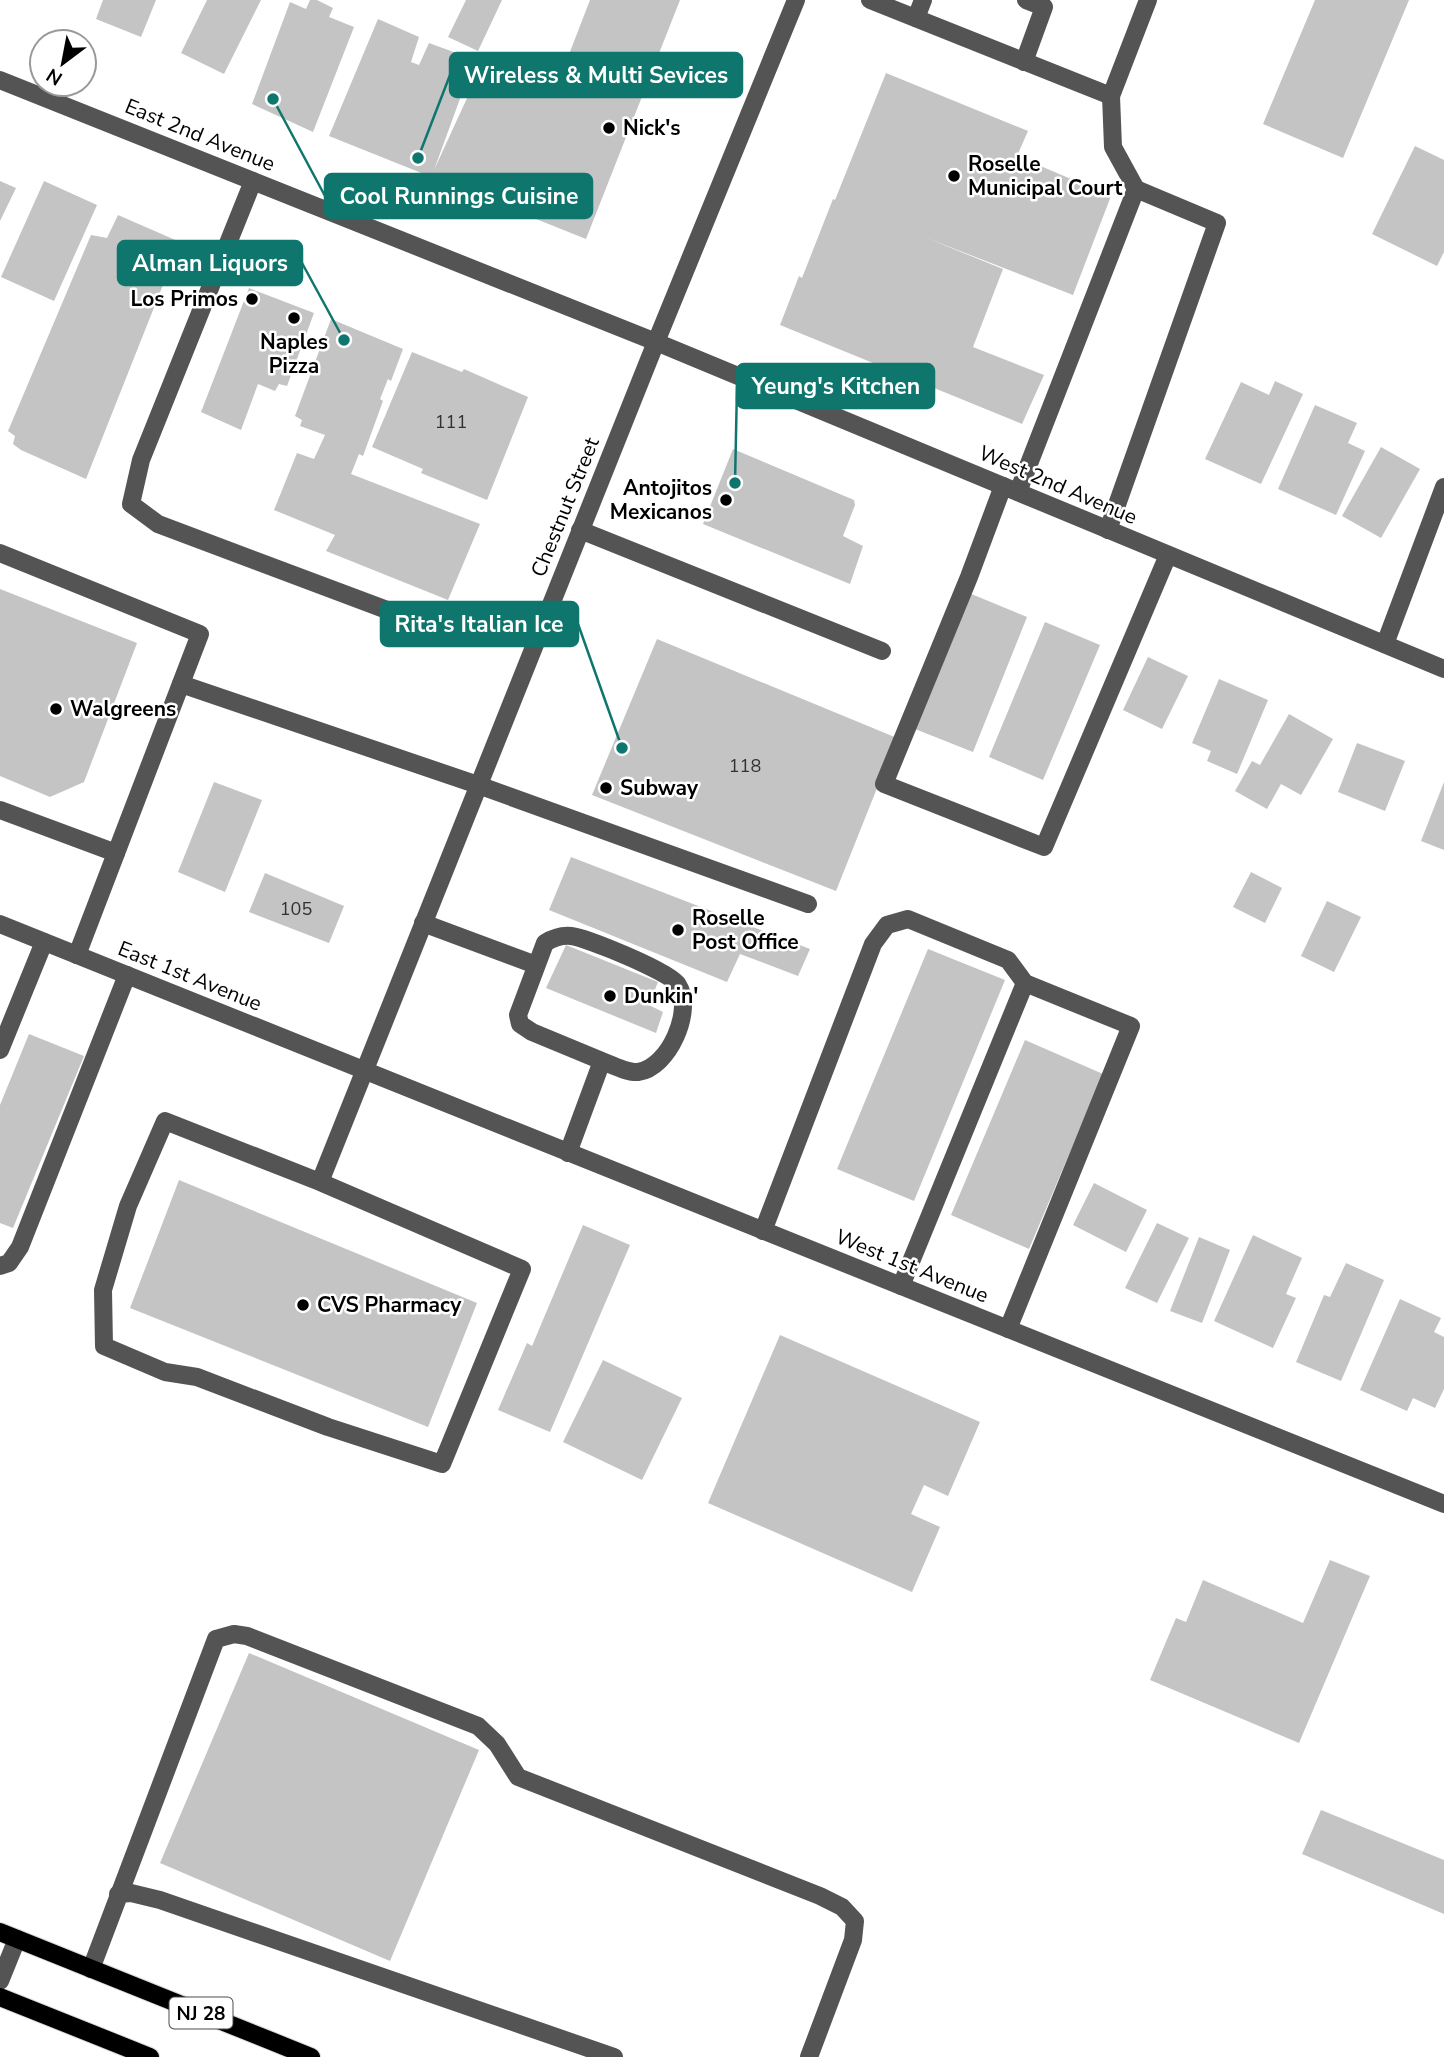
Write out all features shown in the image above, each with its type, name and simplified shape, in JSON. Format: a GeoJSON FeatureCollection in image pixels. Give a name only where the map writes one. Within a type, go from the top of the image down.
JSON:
{"type":"FeatureCollection","features":[{"type":"Feature","properties":{"kind":"main road","name":"NJ 28"},"geometry":{"type":"LineString","coordinates":[[8,1935],[311,2057]]}},
{"type":"Feature","properties":{"kind":"main road"},"geometry":{"type":"LineString","coordinates":[[0,1997],[150,2057]]}},
{"type":"Feature","properties":{"kind":"street","name":"Chestnut Street"},"geometry":{"type":"LineString","coordinates":[[320,1182],[580,530],[796,0]]}},
{"type":"Feature","properties":{"kind":"street"},"geometry":{"type":"LineString","coordinates":[[870,0],[1111,96]]}},
{"type":"Feature","properties":{"kind":"street"},"geometry":{"type":"LineString","coordinates":[[916,18],[923,0]]}},
{"type":"Feature","properties":{"kind":"street"},"geometry":{"type":"LineString","coordinates":[[1024,62],[1044,7],[1026,0]]}},
{"type":"Feature","properties":{"kind":"street"},"geometry":{"type":"LineString","coordinates":[[1108,530],[1217,223],[1136,189],[1113,147],[1111,96],[1148,0]]}},
{"type":"Feature","properties":{"kind":"street","name":"East 2nd Avenue"},"geometry":{"type":"LineString","coordinates":[[0,80],[656,342]]}},
{"type":"Feature","properties":{"kind":"street"},"geometry":{"type":"LineString","coordinates":[[253,181],[141,460],[131,504],[158,524],[411,619]]}},
{"type":"Feature","properties":{"kind":"street"},"geometry":{"type":"LineString","coordinates":[[1136,189],[1010,489],[969,577],[884,784],[1044,847],[1168,555]]}},
{"type":"Feature","properties":{"kind":"street","name":"West 2nd Avenue"},"geometry":{"type":"LineString","coordinates":[[656,342],[1444,668]]}},
{"type":"Feature","properties":{"kind":"street"},"geometry":{"type":"LineString","coordinates":[[1385,644],[1444,487]]}},
{"type":"Feature","properties":{"kind":"street"},"geometry":{"type":"LineString","coordinates":[[580,530],[882,651]]}},
{"type":"Feature","properties":{"kind":"street"},"geometry":{"type":"LineString","coordinates":[[0,553],[201,634],[77,955]]}},
{"type":"Feature","properties":{"kind":"street"},"geometry":{"type":"LineString","coordinates":[[181,684],[478,785],[808,904]]}},
{"type":"Feature","properties":{"kind":"street"},"geometry":{"type":"LineString","coordinates":[[0,810],[116,853]]}},
{"type":"Feature","properties":{"kind":"street"},"geometry":{"type":"LineString","coordinates":[[763,1231],[873,944],[887,925],[908,919],[1008,960],[1025,983],[1131,1026],[1008,1329]]}},
{"type":"Feature","properties":{"kind":"street"},"geometry":{"type":"LineString","coordinates":[[423,923],[536,965]]}},
{"type":"Feature","properties":{"kind":"street","name":"East 1st Avenue"},"geometry":{"type":"LineString","coordinates":[[0,924],[363,1071]]}},
{"type":"Feature","properties":{"kind":"street"},"geometry":{"type":"LineString","coordinates":[[572,936],[652,967],[676,981],[683,993],[683,1013],[667,1053],[657,1066],[637,1073],[602,1061],[532,1032],[520,1024],[518,1015],[545,943],[556,937],[572,936]]}},
{"type":"Feature","properties":{"kind":"street"},"geometry":{"type":"LineString","coordinates":[[0,1050],[44,942]]}},
{"type":"Feature","properties":{"kind":"street"},"geometry":{"type":"LineString","coordinates":[[0,1266],[9,1263],[20,1247],[127,975]]}},
{"type":"Feature","properties":{"kind":"street"},"geometry":{"type":"LineString","coordinates":[[901,1286],[1025,983]]}},
{"type":"Feature","properties":{"kind":"street"},"geometry":{"type":"LineString","coordinates":[[568,1153],[602,1061]]}},
{"type":"Feature","properties":{"kind":"street","name":"West 1st Avenue"},"geometry":{"type":"LineString","coordinates":[[363,1071],[1444,1504]]}},
{"type":"Feature","properties":{"kind":"street"},"geometry":{"type":"LineString","coordinates":[[166,1121],[320,1182],[522,1269],[442,1464],[328,1427],[197,1377],[166,1372],[104,1346],[103,1290],[128,1206],[166,1121]]}},
{"type":"Feature","properties":{"kind":"street"},"geometry":{"type":"LineString","coordinates":[[91,1969],[216,1639],[234,1634],[247,1636],[478,1726],[497,1744],[518,1777],[820,1896],[842,1908],[855,1921],[853,1940],[809,2057]]}},
{"type":"Feature","properties":{"kind":"street"},"geometry":{"type":"LineString","coordinates":[[118,1894],[131,1893],[160,1900],[614,2057]]}},
{"type":"Feature","properties":{"kind":"street"},"geometry":{"type":"LineString","coordinates":[[0,1981],[8,1935]]}},
{"type":"Feature","properties":{"kind":"building"},"geometry":{"type":"Polygon","coordinates":[[[103,0],[156,0],[141,37],[96,19],[103,0]]]}},
{"type":"Feature","properties":{"kind":"building"},"geometry":{"type":"Polygon","coordinates":[[[207,0],[261,0],[224,74],[181,53],[207,0]]]}},
{"type":"Feature","properties":{"kind":"building"},"geometry":{"type":"Polygon","coordinates":[[[310,0],[317,0],[333,8],[329,17],[354,27],[313,132],[252,104],[290,2],[306,9],[310,0]]]}},
{"type":"Feature","properties":{"kind":"building"},"geometry":{"type":"Polygon","coordinates":[[[466,0],[502,0],[478,51],[448,37],[466,0]]]}},
{"type":"Feature","properties":{"kind":"building"},"geometry":{"type":"Polygon","coordinates":[[[590,0],[680,0],[586,239],[329,136],[378,19],[419,37],[411,62],[419,65],[429,43],[470,58],[461,80],[465,85],[434,170],[485,59],[556,88],[590,0]]]}},
{"type":"Feature","properties":{"kind":"building"},"geometry":{"type":"Polygon","coordinates":[[[1315,0],[1409,0],[1343,158],[1263,124],[1315,0]]]}},
{"type":"Feature","properties":{"kind":"building"},"geometry":{"type":"Polygon","coordinates":[[[886,73],[1028,131],[1017,156],[1111,196],[1073,295],[924,237],[1003,269],[973,347],[1044,375],[1022,424],[780,325],[799,276],[802,278],[833,199],[835,200],[886,73]]]}},
{"type":"Feature","properties":{"kind":"building"},"geometry":{"type":"Polygon","coordinates":[[[1415,146],[1444,160],[1444,252],[1437,266],[1372,234],[1415,146]]]}},
{"type":"Feature","properties":{"kind":"building"},"geometry":{"type":"Polygon","coordinates":[[[0,181],[16,188],[0,221],[0,181]]]}},
{"type":"Feature","properties":{"kind":"building"},"geometry":{"type":"Polygon","coordinates":[[[44,181],[97,205],[54,301],[1,277],[44,181]]]}},
{"type":"Feature","properties":{"kind":"building"},"geometry":{"type":"Polygon","coordinates":[[[118,215],[180,242],[86,479],[21,450],[13,444],[15,436],[8,431],[91,235],[107,238],[118,215]]]}},
{"type":"Feature","properties":{"kind":"building"},"geometry":{"type":"Polygon","coordinates":[[[249,288],[314,313],[287,386],[279,384],[275,391],[258,384],[241,430],[201,412],[249,288]]]}},
{"type":"Feature","properties":{"kind":"building"},"geometry":{"type":"Polygon","coordinates":[[[331,319],[403,349],[391,381],[388,379],[380,399],[383,401],[363,456],[359,454],[351,474],[480,524],[448,600],[326,551],[335,535],[274,510],[297,453],[314,459],[325,435],[300,426],[302,420],[295,416],[331,319]]]}},
{"type":"Feature","properties":{"kind":"building"},"geometry":{"type":"Polygon","coordinates":[[[412,352],[462,372],[464,369],[528,397],[487,500],[421,473],[423,469],[372,447],[412,352]]]}},
{"type":"Feature","properties":{"kind":"building"},"geometry":{"type":"Polygon","coordinates":[[[1275,381],[1303,394],[1261,484],[1205,459],[1241,382],[1269,395],[1275,381]]]}},
{"type":"Feature","properties":{"kind":"building"},"geometry":{"type":"Polygon","coordinates":[[[1315,405],[1357,423],[1348,443],[1365,451],[1336,515],[1278,489],[1315,405]]]}},
{"type":"Feature","properties":{"kind":"building"},"geometry":{"type":"Polygon","coordinates":[[[1381,447],[1420,469],[1381,538],[1342,516],[1381,447]]]}},
{"type":"Feature","properties":{"kind":"building"},"geometry":{"type":"Polygon","coordinates":[[[733,449],[854,500],[855,505],[843,536],[863,546],[850,584],[703,524],[733,449]]]}},
{"type":"Feature","properties":{"kind":"building","name":"Walgreens"},"geometry":{"type":"Polygon","coordinates":[[[0,589],[137,643],[84,782],[50,797],[0,776],[0,589]]]}},
{"type":"Feature","properties":{"kind":"building"},"geometry":{"type":"Polygon","coordinates":[[[969,593],[1027,617],[973,752],[915,729],[969,593]]]}},
{"type":"Feature","properties":{"kind":"building"},"geometry":{"type":"Polygon","coordinates":[[[1045,622],[1100,645],[1043,780],[989,757],[1045,622]]]}},
{"type":"Feature","properties":{"kind":"building"},"geometry":{"type":"Polygon","coordinates":[[[657,639],[897,738],[836,891],[592,795],[657,639]]]}},
{"type":"Feature","properties":{"kind":"building"},"geometry":{"type":"Polygon","coordinates":[[[1148,657],[1188,676],[1162,729],[1123,710],[1148,657]]]}},
{"type":"Feature","properties":{"kind":"building"},"geometry":{"type":"Polygon","coordinates":[[[1219,679],[1268,700],[1237,774],[1207,761],[1211,751],[1192,743],[1219,679]]]}},
{"type":"Feature","properties":{"kind":"building"},"geometry":{"type":"Polygon","coordinates":[[[1289,714],[1333,739],[1301,795],[1281,784],[1267,809],[1235,791],[1252,761],[1260,765],[1289,714]]]}},
{"type":"Feature","properties":{"kind":"building"},"geometry":{"type":"Polygon","coordinates":[[[1357,743],[1405,761],[1385,811],[1338,792],[1357,743]]]}},
{"type":"Feature","properties":{"kind":"building"},"geometry":{"type":"Polygon","coordinates":[[[214,782],[262,800],[225,892],[178,872],[214,782]]]}},
{"type":"Feature","properties":{"kind":"building"},"geometry":{"type":"Polygon","coordinates":[[[1444,782],[1444,850],[1421,841],[1444,782]]]}},
{"type":"Feature","properties":{"kind":"building","name":"Roselle Post Office"},"geometry":{"type":"Polygon","coordinates":[[[571,857],[810,949],[798,976],[740,954],[727,982],[549,910],[571,857]]]}},
{"type":"Feature","properties":{"kind":"building"},"geometry":{"type":"Polygon","coordinates":[[[1251,872],[1282,888],[1265,923],[1233,907],[1251,872]]]}},
{"type":"Feature","properties":{"kind":"building"},"geometry":{"type":"Polygon","coordinates":[[[265,873],[344,906],[329,943],[249,912],[265,873]]]}},
{"type":"Feature","properties":{"kind":"building"},"geometry":{"type":"Polygon","coordinates":[[[1327,901],[1361,917],[1334,972],[1301,956],[1327,901]]]}},
{"type":"Feature","properties":{"kind":"building","name":"Dunkin'"},"geometry":{"type":"Polygon","coordinates":[[[566,945],[658,982],[649,1005],[663,1012],[656,1033],[546,988],[566,945]]]}},
{"type":"Feature","properties":{"kind":"building"},"geometry":{"type":"Polygon","coordinates":[[[928,949],[1005,980],[914,1201],[837,1169],[928,949]]]}},
{"type":"Feature","properties":{"kind":"building"},"geometry":{"type":"Polygon","coordinates":[[[29,1034],[84,1056],[13,1228],[0,1223],[0,1105],[29,1034]]]}},
{"type":"Feature","properties":{"kind":"building"},"geometry":{"type":"Polygon","coordinates":[[[1025,1040],[1103,1074],[1029,1249],[951,1215],[1025,1040]]]}},
{"type":"Feature","properties":{"kind":"building","name":"CVS Pharmacy"},"geometry":{"type":"Polygon","coordinates":[[[179,1180],[477,1303],[428,1427],[130,1308],[179,1180]]]}},
{"type":"Feature","properties":{"kind":"building"},"geometry":{"type":"Polygon","coordinates":[[[1094,1183],[1147,1210],[1126,1252],[1073,1225],[1094,1183]]]}},
{"type":"Feature","properties":{"kind":"building"},"geometry":{"type":"Polygon","coordinates":[[[1157,1223],[1189,1238],[1157,1303],[1125,1288],[1157,1223]]]}},
{"type":"Feature","properties":{"kind":"building"},"geometry":{"type":"Polygon","coordinates":[[[583,1225],[630,1245],[550,1432],[498,1410],[527,1343],[532,1346],[583,1225]]]}},
{"type":"Feature","properties":{"kind":"building"},"geometry":{"type":"Polygon","coordinates":[[[1253,1235],[1302,1258],[1286,1294],[1296,1298],[1273,1348],[1214,1321],[1253,1235]]]}},
{"type":"Feature","properties":{"kind":"building"},"geometry":{"type":"Polygon","coordinates":[[[1199,1237],[1230,1250],[1202,1323],[1170,1311],[1199,1237]]]}},
{"type":"Feature","properties":{"kind":"building"},"geometry":{"type":"Polygon","coordinates":[[[1346,1263],[1384,1280],[1341,1381],[1296,1362],[1324,1295],[1330,1297],[1346,1263]]]}},
{"type":"Feature","properties":{"kind":"building"},"geometry":{"type":"Polygon","coordinates":[[[1400,1299],[1441,1318],[1434,1332],[1444,1337],[1444,1389],[1435,1408],[1413,1398],[1407,1411],[1360,1390],[1400,1299]]]}},
{"type":"Feature","properties":{"kind":"building"},"geometry":{"type":"Polygon","coordinates":[[[780,1335],[980,1422],[948,1496],[924,1485],[911,1514],[940,1527],[912,1592],[708,1503],[780,1335]]]}},
{"type":"Feature","properties":{"kind":"building"},"geometry":{"type":"Polygon","coordinates":[[[603,1360],[682,1398],[642,1480],[563,1442],[603,1360]]]}},
{"type":"Feature","properties":{"kind":"building"},"geometry":{"type":"Polygon","coordinates":[[[1330,1560],[1370,1576],[1299,1743],[1150,1680],[1176,1618],[1186,1622],[1203,1580],[1303,1623],[1330,1560]]]}},
{"type":"Feature","properties":{"kind":"building"},"geometry":{"type":"Polygon","coordinates":[[[249,1653],[479,1750],[390,1961],[160,1863],[249,1653]]]}},
{"type":"Feature","properties":{"kind":"building"},"geometry":{"type":"Polygon","coordinates":[[[1321,1810],[1444,1860],[1444,1914],[1302,1854],[1321,1810]]]}},
{"type":"Feature","properties":{"kind":"place","name":"Cool Runnings Cuisine"},"geometry":{"type":"Point","coordinates":[273,99]}},
{"type":"Feature","properties":{"kind":"place","name":"Nick's"},"geometry":{"type":"Point","coordinates":[609,128]}},
{"type":"Feature","properties":{"kind":"place","name":"Wireless & Multi Sevices"},"geometry":{"type":"Point","coordinates":[418,158]}},
{"type":"Feature","properties":{"kind":"place","name":"Roselle Municipal Court"},"geometry":{"type":"Point","coordinates":[954,176]}},
{"type":"Feature","properties":{"kind":"place","name":"Los Primos"},"geometry":{"type":"Point","coordinates":[252,299]}},
{"type":"Feature","properties":{"kind":"place","name":"Naples Pizza"},"geometry":{"type":"Point","coordinates":[294,318]}},
{"type":"Feature","properties":{"kind":"place","name":"Alman Liquors"},"geometry":{"type":"Point","coordinates":[344,340]}},
{"type":"Feature","properties":{"kind":"place","name":"Yeung's Kitchen"},"geometry":{"type":"Point","coordinates":[735,483]}},
{"type":"Feature","properties":{"kind":"place","name":"Antojitos Mexicanos"},"geometry":{"type":"Point","coordinates":[726,500]}},
{"type":"Feature","properties":{"kind":"place","name":"Walgreens"},"geometry":{"type":"Point","coordinates":[56,709]}},
{"type":"Feature","properties":{"kind":"place","name":"Rita's Italian Ice"},"geometry":{"type":"Point","coordinates":[622,748]}},
{"type":"Feature","properties":{"kind":"place","name":"Subway"},"geometry":{"type":"Point","coordinates":[606,788]}},
{"type":"Feature","properties":{"kind":"place","name":"Roselle Post Office"},"geometry":{"type":"Point","coordinates":[678,930]}},
{"type":"Feature","properties":{"kind":"place","name":"Dunkin'"},"geometry":{"type":"Point","coordinates":[610,996]}},
{"type":"Feature","properties":{"kind":"place","name":"CVS Pharmacy"},"geometry":{"type":"Point","coordinates":[303,1305]}}]}
